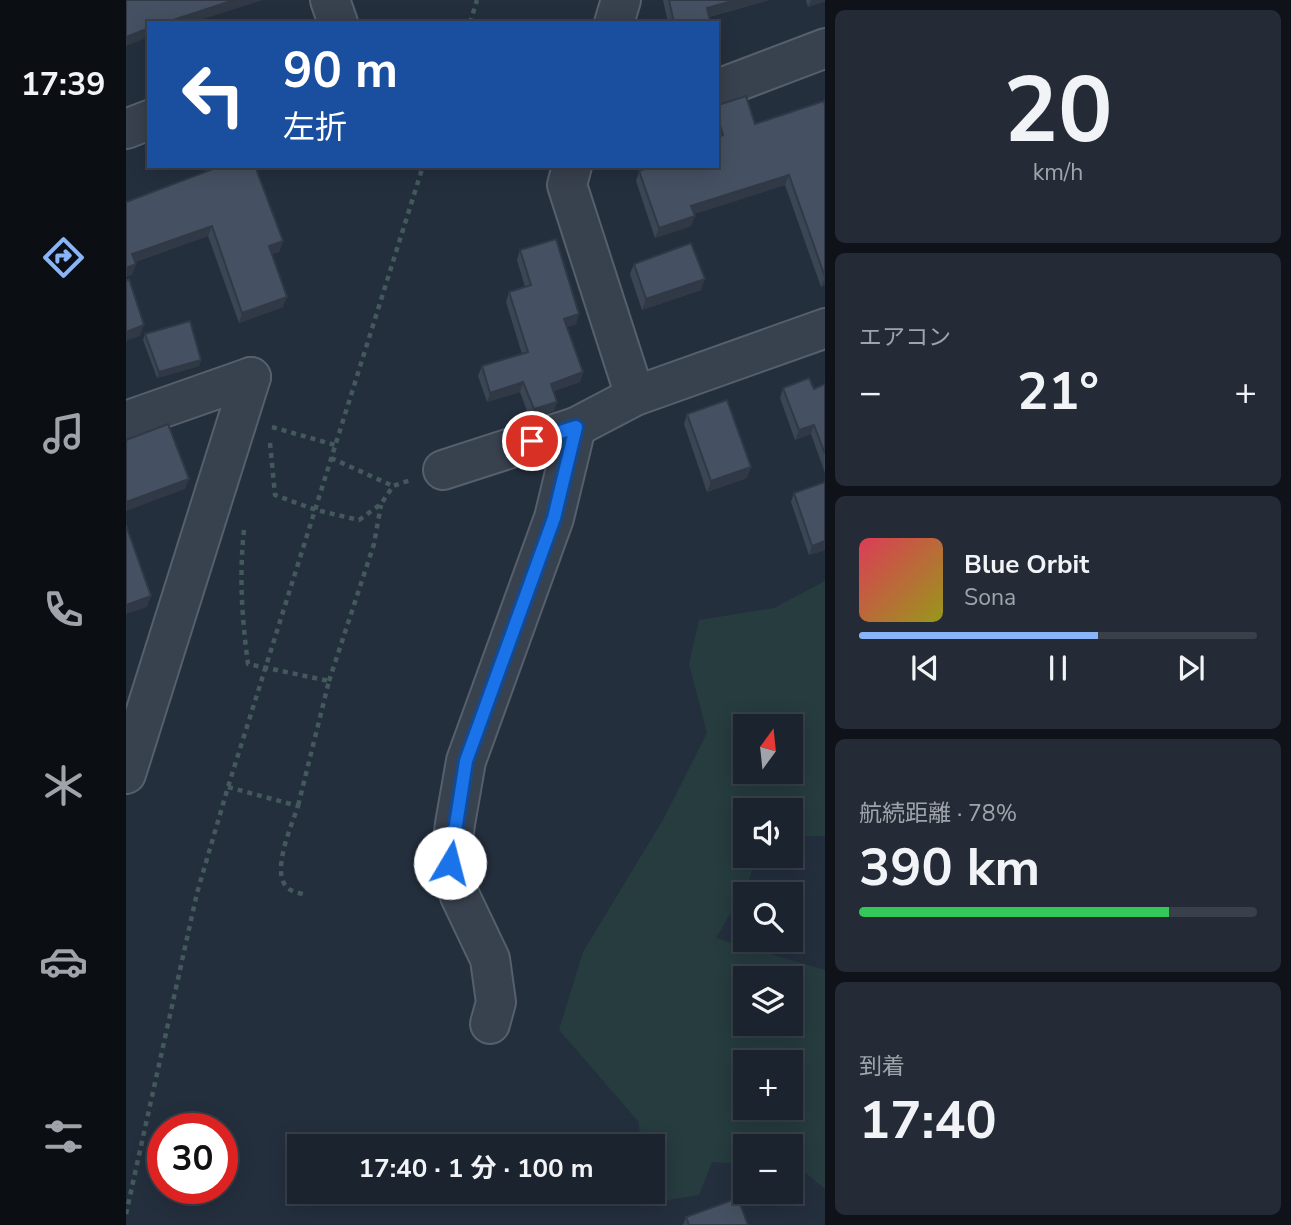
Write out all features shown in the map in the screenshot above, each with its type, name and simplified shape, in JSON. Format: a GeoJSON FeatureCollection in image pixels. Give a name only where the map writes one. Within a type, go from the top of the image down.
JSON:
{"type":"FeatureCollection","features":[{"type":"Feature","properties":{"kind":"street"},"geometry":{"type":"LineString","coordinates":[[330,0],[337,21]]}},
{"type":"Feature","properties":{"kind":"street"},"geometry":{"type":"LineString","coordinates":[[615,21],[621,0]]}},
{"type":"Feature","properties":{"kind":"street"},"geometry":{"type":"LineString","coordinates":[[719,89],[825,48]]}},
{"type":"Feature","properties":{"kind":"street"},"geometry":{"type":"LineString","coordinates":[[126,129],[147,121]]}},
{"type":"Feature","properties":{"kind":"street"},"geometry":{"type":"LineString","coordinates":[[571,168],[567,185],[635,396]]}},
{"type":"Feature","properties":{"kind":"street"},"geometry":{"type":"LineString","coordinates":[[443,470],[576,427],[635,396],[825,328]]}},
{"type":"Feature","properties":{"kind":"street"},"geometry":{"type":"LineString","coordinates":[[126,421],[251,377],[141,683],[126,774]]}},
{"type":"Feature","properties":{"kind":"street"},"geometry":{"type":"LineString","coordinates":[[490,1024],[496,1002],[490,959],[460,896],[450,863],[466,761],[554,518],[576,427]]}},
{"type":"Feature","properties":{"kind":"path"},"geometry":{"type":"LineString","coordinates":[[471,21],[477,0]]}},
{"type":"Feature","properties":{"kind":"path"},"geometry":{"type":"LineString","coordinates":[[126,1214],[197,893],[422,168]]}},
{"type":"Feature","properties":{"kind":"path"},"geometry":{"type":"LineString","coordinates":[[335,445],[269,426],[275,495],[316,510],[359,520],[381,504],[393,486],[443,470]]}},
{"type":"Feature","properties":{"kind":"path"},"geometry":{"type":"LineString","coordinates":[[262,451],[265,439]]}},
{"type":"Feature","properties":{"kind":"path"},"geometry":{"type":"LineString","coordinates":[[331,458],[393,486]]}},
{"type":"Feature","properties":{"kind":"path"},"geometry":{"type":"LineString","coordinates":[[305,895],[288,889],[280,876],[281,861],[298,806],[329,681],[374,544],[381,504]]}},
{"type":"Feature","properties":{"kind":"path"},"geometry":{"type":"LineString","coordinates":[[244,527],[242,622],[248,664],[329,681]]}},
{"type":"Feature","properties":{"kind":"path"},"geometry":{"type":"LineString","coordinates":[[228,787],[298,806]]}},
{"type":"Feature","properties":{"kind":"green space"},"geometry":{"type":"Polygon","coordinates":[[[825,581],[825,836],[803,836],[803,798],[733,798],[733,868],[753,868],[748,882],[733,882],[733,909],[716,938],[733,943],[733,952],[764,952],[825,970],[825,1189],[803,1171],[803,1134],[733,1134],[733,1163],[712,1162],[699,1195],[665,1201],[665,1134],[640,1134],[638,1121],[559,1030],[583,952],[664,818],[707,733],[689,664],[699,620],[774,608],[825,581]]]}},
{"type":"Feature","properties":{"kind":"building"},"geometry":{"type":"Polygon","coordinates":[[[126,0],[234,0],[170,21],[147,21],[147,29],[126,37],[126,0]]]}},
{"type":"Feature","properties":{"kind":"building"},"geometry":{"type":"Polygon","coordinates":[[[669,0],[736,0],[707,8],[710,20],[674,21],[669,0]]]}},
{"type":"Feature","properties":{"kind":"building"},"geometry":{"type":"Polygon","coordinates":[[[746,96],[755,124],[824,101],[825,277],[789,175],[691,206],[695,216],[659,228],[639,171],[647,168],[719,168],[719,137],[723,135],[719,122],[719,105],[746,96]]]}},
{"type":"Feature","properties":{"kind":"building"},"geometry":{"type":"Polygon","coordinates":[[[256,168],[283,241],[269,246],[287,297],[242,313],[212,226],[132,254],[136,264],[126,268],[126,202],[213,169],[256,168]]]}},
{"type":"Feature","properties":{"kind":"building"},"geometry":{"type":"Polygon","coordinates":[[[556,239],[579,314],[564,319],[583,372],[551,384],[557,402],[534,409],[523,382],[490,393],[482,366],[528,352],[509,292],[531,285],[520,250],[556,239]]]}},
{"type":"Feature","properties":{"kind":"building"},"geometry":{"type":"Polygon","coordinates":[[[691,243],[705,279],[646,299],[634,264],[691,243]]]}},
{"type":"Feature","properties":{"kind":"building"},"geometry":{"type":"Polygon","coordinates":[[[129,279],[144,325],[126,332],[126,280],[129,279]]]}},
{"type":"Feature","properties":{"kind":"building"},"geometry":{"type":"Polygon","coordinates":[[[190,321],[201,360],[159,372],[145,334],[190,321]]]}},
{"type":"Feature","properties":{"kind":"building"},"geometry":{"type":"Polygon","coordinates":[[[809,378],[814,389],[825,384],[825,454],[814,425],[799,430],[783,388],[809,378]]]}},
{"type":"Feature","properties":{"kind":"building"},"geometry":{"type":"Polygon","coordinates":[[[727,400],[751,467],[711,481],[687,414],[727,400]]]}},
{"type":"Feature","properties":{"kind":"building"},"geometry":{"type":"Polygon","coordinates":[[[168,424],[189,479],[126,502],[126,440],[168,424]]]}},
{"type":"Feature","properties":{"kind":"building"},"geometry":{"type":"Polygon","coordinates":[[[825,482],[825,541],[812,546],[794,493],[825,482]]]}},
{"type":"Feature","properties":{"kind":"building"},"geometry":{"type":"Polygon","coordinates":[[[126,525],[151,596],[126,605],[126,525]]]}},
{"type":"Feature","properties":{"kind":"building"},"geometry":{"type":"Polygon","coordinates":[[[733,1200],[733,1204],[740,1204],[748,1225],[689,1225],[686,1217],[733,1200]]]}},
{"type":"Feature","properties":{"kind":"route"},"geometry":{"type":"LineString","coordinates":[[450,863],[466,761],[554,518],[576,427],[532,441]]}}]}
